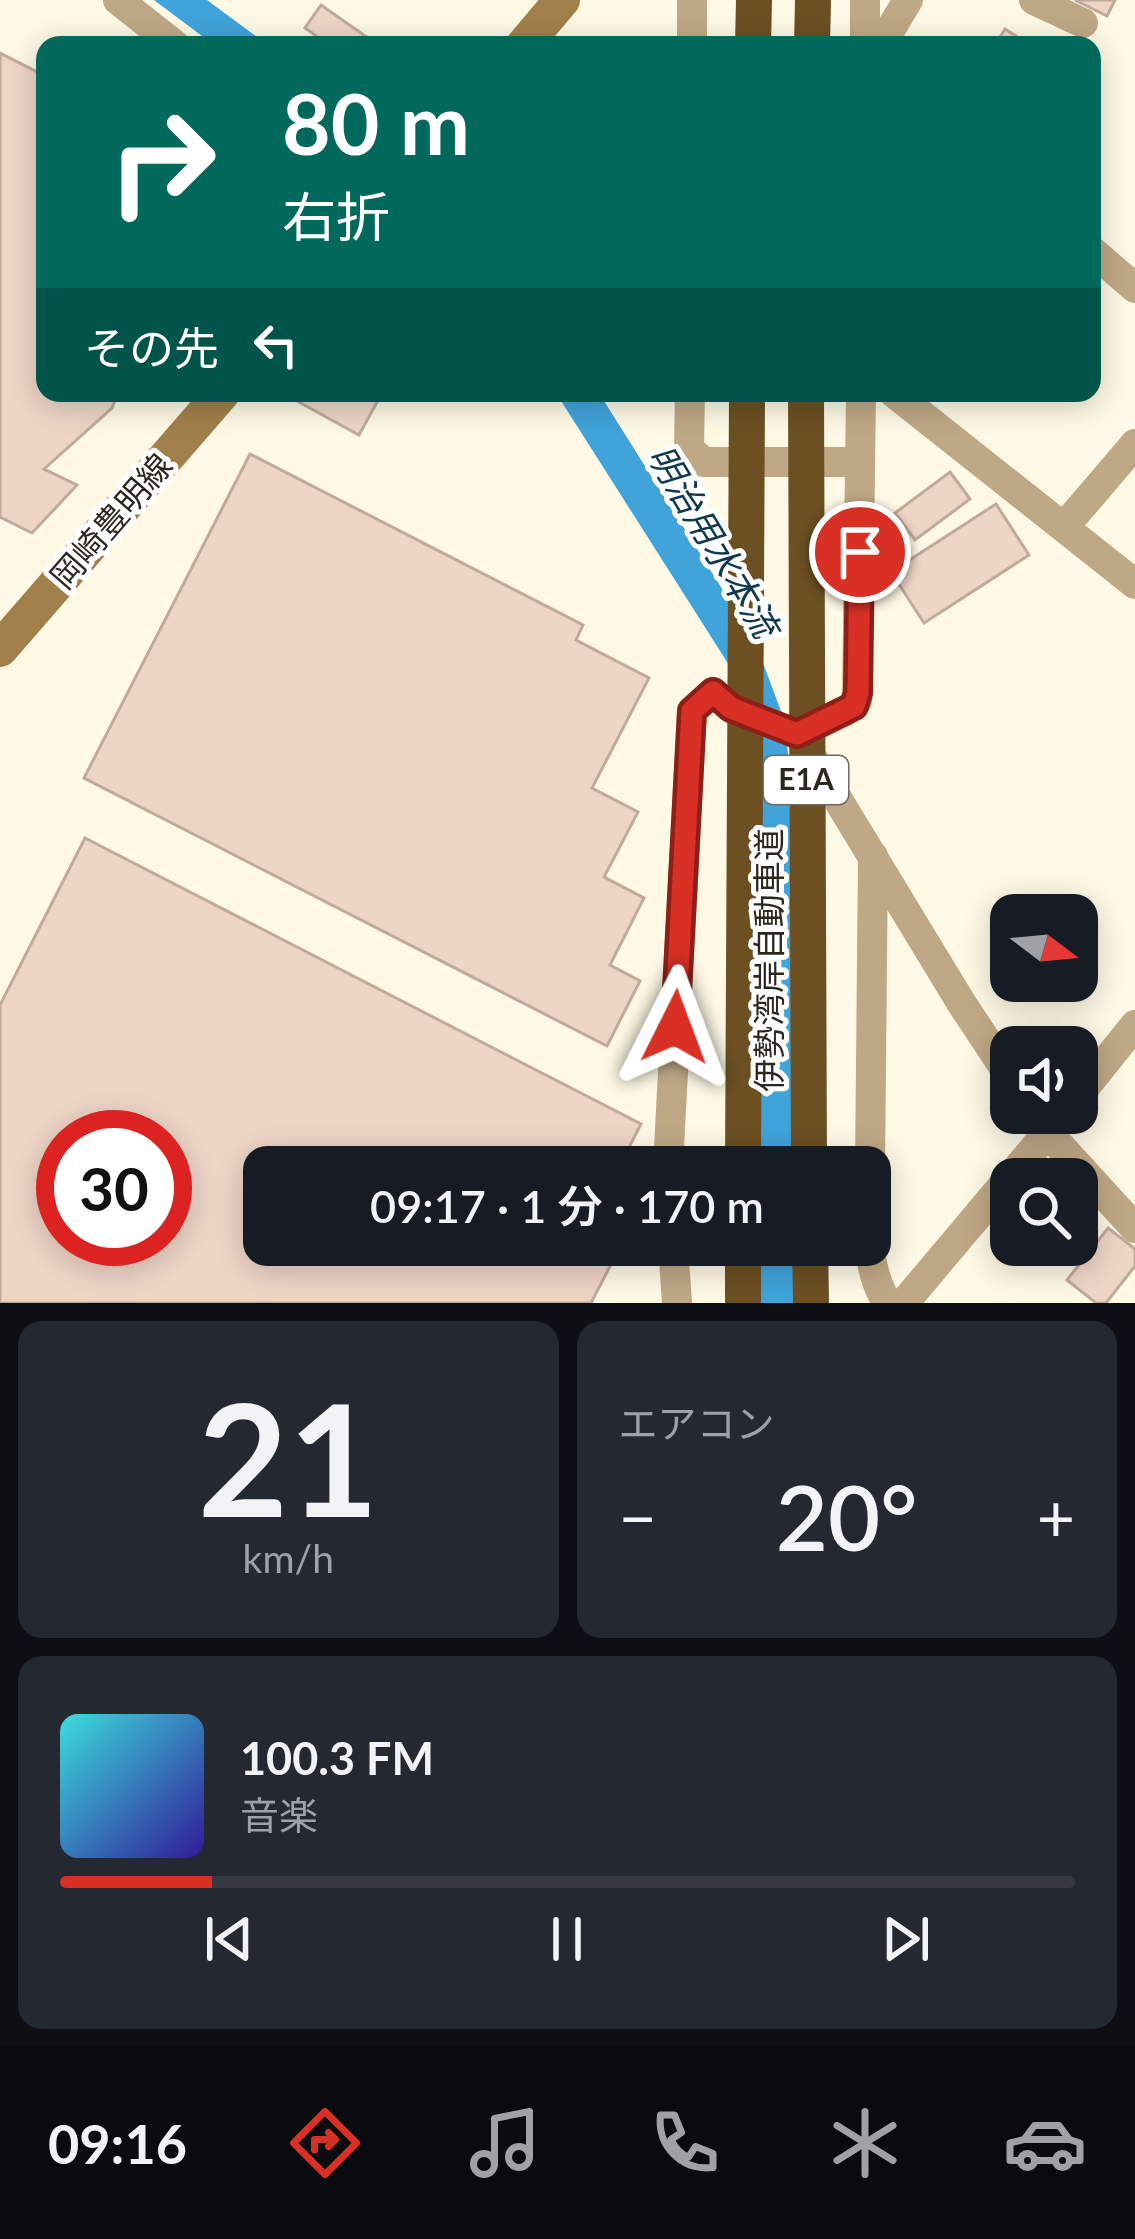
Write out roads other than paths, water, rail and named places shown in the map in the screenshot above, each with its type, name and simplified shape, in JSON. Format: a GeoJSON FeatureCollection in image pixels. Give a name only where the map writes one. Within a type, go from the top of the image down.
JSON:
{"type":"FeatureCollection","features":[{"type":"Feature","properties":{"kind":"highway"},"geometry":{"type":"LineString","coordinates":[[753,36],[754,0]]}},
{"type":"Feature","properties":{"kind":"highway"},"geometry":{"type":"LineString","coordinates":[[812,36],[813,0]]}},
{"type":"Feature","properties":{"kind":"highway","name":"伊勢湾岸自動車道"},"geometry":{"type":"LineString","coordinates":[[743,1146],[747,402]]}},
{"type":"Feature","properties":{"kind":"highway","name":"伊勢湾岸自動車道"},"geometry":{"type":"LineString","coordinates":[[806,402],[809,1146]]}},
{"type":"Feature","properties":{"kind":"highway"},"geometry":{"type":"LineString","coordinates":[[743,1266],[743,1303]]}},
{"type":"Feature","properties":{"kind":"highway"},"geometry":{"type":"LineString","coordinates":[[810,1266],[811,1303]]}},
{"type":"Feature","properties":{"kind":"main road"},"geometry":{"type":"LineString","coordinates":[[532,36],[562,0]]}},
{"type":"Feature","properties":{"kind":"main road","name":"岡崎豊明線"},"geometry":{"type":"LineString","coordinates":[[0,649],[214,402]]}},
{"type":"Feature","properties":{"kind":"street"},"geometry":{"type":"LineString","coordinates":[[118,0],[164,36]]}},
{"type":"Feature","properties":{"kind":"street"},"geometry":{"type":"LineString","coordinates":[[692,0],[692,36]]}},
{"type":"Feature","properties":{"kind":"street"},"geometry":{"type":"LineString","coordinates":[[865,0],[865,36]]}},
{"type":"Feature","properties":{"kind":"street"},"geometry":{"type":"LineString","coordinates":[[886,36],[908,0]]}},
{"type":"Feature","properties":{"kind":"street"},"geometry":{"type":"LineString","coordinates":[[1034,0],[1083,23]]}},
{"type":"Feature","properties":{"kind":"street"},"geometry":{"type":"LineString","coordinates":[[1101,259],[1135,288]]}},
{"type":"Feature","properties":{"kind":"street"},"geometry":{"type":"LineString","coordinates":[[690,402],[689,448],[704,462],[860,462]]}},
{"type":"Feature","properties":{"kind":"street"},"geometry":{"type":"LineString","coordinates":[[795,733],[846,711],[856,701],[861,402]]}},
{"type":"Feature","properties":{"kind":"street"},"geometry":{"type":"LineString","coordinates":[[905,402],[1135,584]]}},
{"type":"Feature","properties":{"kind":"street"},"geometry":{"type":"LineString","coordinates":[[1064,527],[1135,444]]}},
{"type":"Feature","properties":{"kind":"street"},"geometry":{"type":"LineString","coordinates":[[669,1146],[692,711],[713,692],[731,708],[795,733],[990,1046]]}},
{"type":"Feature","properties":{"kind":"street"},"geometry":{"type":"LineString","coordinates":[[870,1146],[873,856]]}},
{"type":"Feature","properties":{"kind":"street"},"geometry":{"type":"LineString","coordinates":[[1098,1071],[1135,1025]]}},
{"type":"Feature","properties":{"kind":"street"},"geometry":{"type":"LineString","coordinates":[[904,1303],[1038,1134]]}},
{"type":"Feature","properties":{"kind":"street"},"geometry":{"type":"LineString","coordinates":[[1060,1134],[1135,1228]]}},
{"type":"Feature","properties":{"kind":"street"},"geometry":{"type":"LineString","coordinates":[[675,1266],[677,1303]]}},
{"type":"Feature","properties":{"kind":"street"},"geometry":{"type":"LineString","coordinates":[[872,1266],[887,1303]]}},
{"type":"Feature","properties":{"kind":"water"},"geometry":{"type":"Polygon","coordinates":[[[154,0],[207,0],[256,36],[202,36],[154,0]]]}},
{"type":"Feature","properties":{"kind":"water"},"geometry":{"type":"Polygon","coordinates":[[[562,402],[605,402],[731,603],[760,655],[785,722],[792,799],[795,1146],[759,1146],[729,665],[562,402]]]}},
{"type":"Feature","properties":{"kind":"water"},"geometry":{"type":"Polygon","coordinates":[[[760,1266],[795,1266],[796,1303],[761,1303],[760,1266]]]}},
{"type":"Feature","properties":{"kind":"water label","name":"明治用水本流"},"geometry":{"type":"Point","coordinates":[713,541]}}]}
